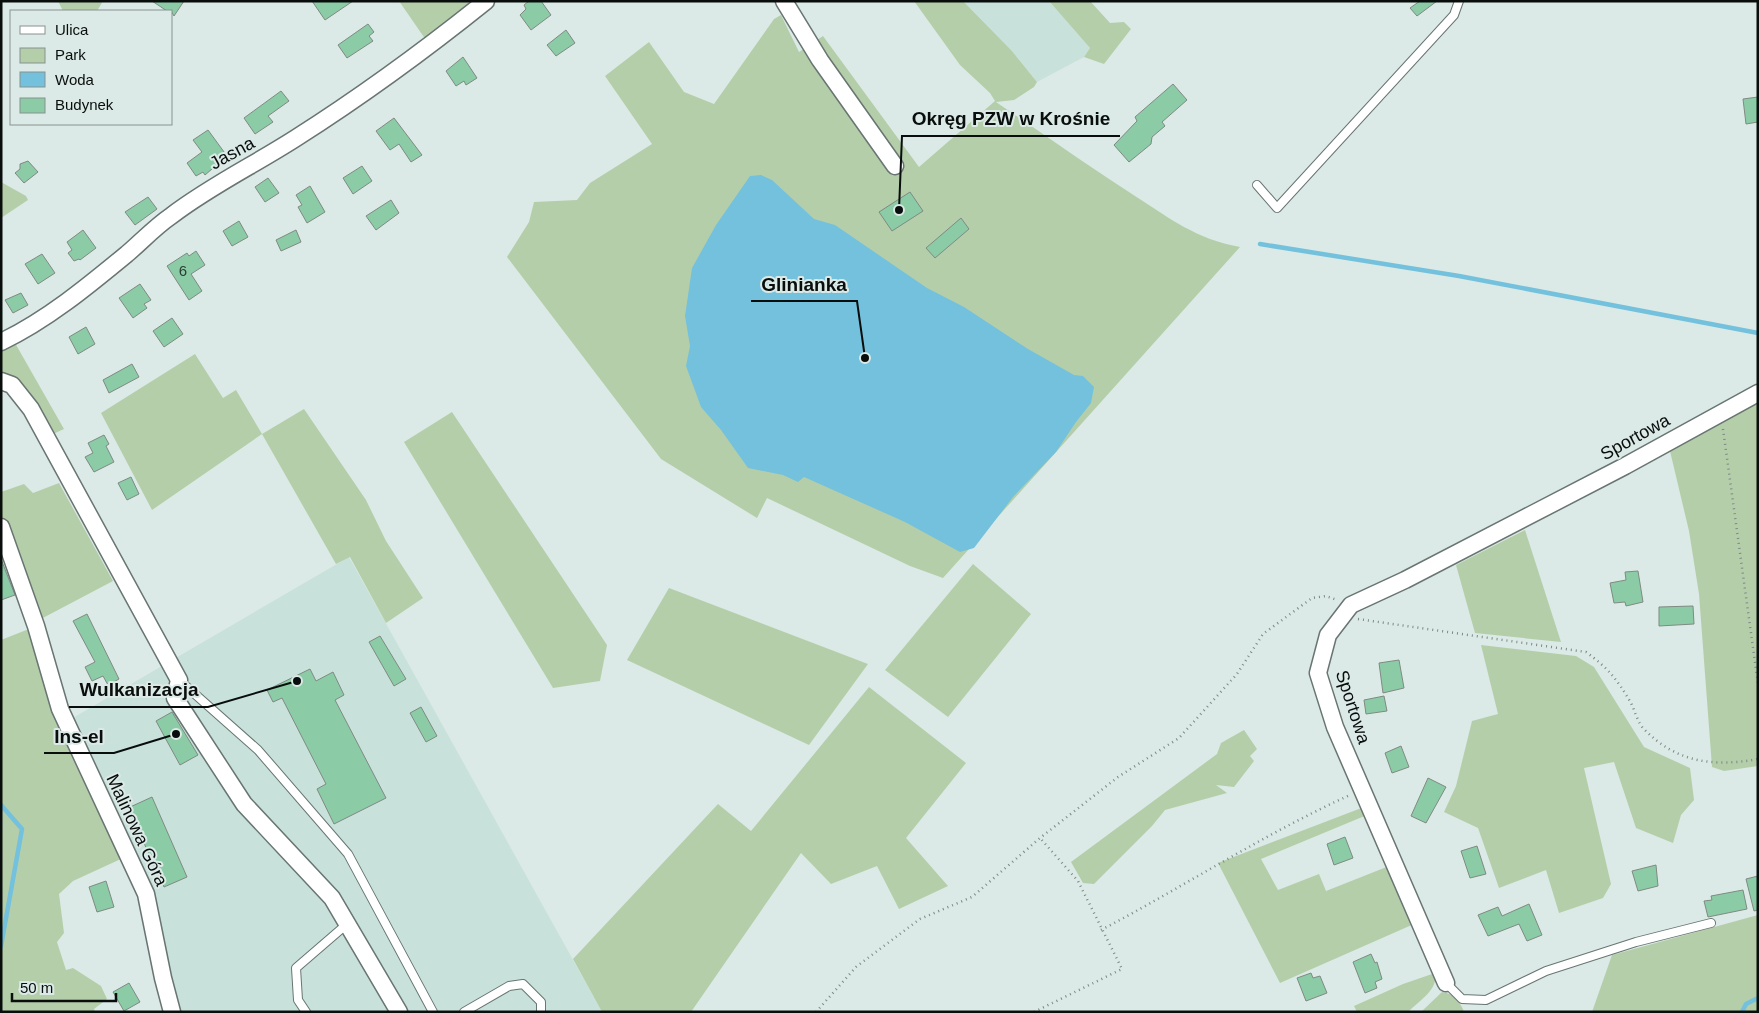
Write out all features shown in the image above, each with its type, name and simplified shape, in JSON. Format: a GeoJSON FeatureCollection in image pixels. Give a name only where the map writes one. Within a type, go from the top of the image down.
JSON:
{"type":"FeatureCollection","features":[{"type":"Feature","properties":{"kind":"street","name":"Jasna"},"geometry":{"type":"LineString","coordinates":[[1,342],[33,327],[129,253],[177,211],[216,184],[273,153],[338,111],[406,64],[486,1]]}},
{"type":"Feature","properties":{"kind":"street"},"geometry":{"type":"LineString","coordinates":[[784,1],[820,60],[895,166]]}},
{"type":"Feature","properties":{"kind":"street"},"geometry":{"type":"LineString","coordinates":[[1,381],[12,385],[31,409],[179,680],[176,698],[244,804],[332,898],[399,1012]]}},
{"type":"Feature","properties":{"kind":"street","name":"Sportowa"},"geometry":{"type":"LineString","coordinates":[[1446,984],[1335,727],[1318,673],[1328,636],[1346,611],[1625,466],[1758,392]]}},
{"type":"Feature","properties":{"kind":"street","name":"Malinowa Góra"},"geometry":{"type":"LineString","coordinates":[[1,527],[36,626],[60,709],[146,894],[172,1012]]}},
{"type":"Feature","properties":{"kind":"lane"},"geometry":{"type":"LineString","coordinates":[[1257,185],[1278,208],[1454,15],[1459,1]]}},
{"type":"Feature","properties":{"kind":"lane"},"geometry":{"type":"LineString","coordinates":[[179,680],[258,750],[348,854],[433,1012]]}},
{"type":"Feature","properties":{"kind":"lane","name":"Sportowa"},"geometry":{"type":"LineString","coordinates":[[1446,984],[1462,999],[1486,1000],[1546,971],[1636,942],[1712,923]]}},
{"type":"Feature","properties":{"kind":"lane"},"geometry":{"type":"LineString","coordinates":[[306,1012],[298,1000],[296,968],[348,924]]}},
{"type":"Feature","properties":{"kind":"lane"},"geometry":{"type":"LineString","coordinates":[[464,1012],[509,986],[524,984],[541,1002],[541,1012]]}},
{"type":"Feature","properties":{"kind":"path"},"geometry":{"type":"LineString","coordinates":[[1721,413],[1758,684]]}},
{"type":"Feature","properties":{"kind":"path"},"geometry":{"type":"LineString","coordinates":[[816,1012],[856,967],[920,919],[972,897],[1040,838],[1118,777],[1179,738],[1237,674],[1263,634],[1312,598],[1326,596],[1346,611],[1586,652],[1609,670],[1631,704],[1644,730],[1681,757],[1729,764],[1758,759]]}},
{"type":"Feature","properties":{"kind":"path"},"geometry":{"type":"LineString","coordinates":[[1101,930],[1158,900],[1268,835],[1353,794],[1359,785]]}},
{"type":"Feature","properties":{"kind":"path"},"geometry":{"type":"LineString","coordinates":[[1034,1012],[1122,969],[1101,930],[1078,880],[1040,838]]}},
{"type":"Feature","properties":{"kind":"shaded area"},"geometry":{"type":"Polygon","coordinates":[[[963,1],[1049,1],[1090,48],[1084,57],[1037,82],[1012,51],[963,1]]]}},
{"type":"Feature","properties":{"kind":"shaded area"},"geometry":{"type":"Polygon","coordinates":[[[349,557],[602,1012],[178,1012],[154,896],[71,719],[349,557]]]}},
{"type":"Feature","properties":{"kind":"green space"},"geometry":{"type":"Polygon","coordinates":[[[58,1],[103,1],[98,10],[62,10],[58,1]]]}},
{"type":"Feature","properties":{"kind":"green space"},"geometry":{"type":"Polygon","coordinates":[[[399,1],[479,1],[428,43],[399,1]]]}},
{"type":"Feature","properties":{"kind":"green space"},"geometry":{"type":"Polygon","coordinates":[[[914,1],[963,1],[1012,51],[1037,82],[1034,87],[1014,100],[996,102],[1172,220],[1210,239],[1240,247],[943,578],[910,566],[767,498],[757,518],[661,459],[507,257],[529,222],[534,202],[577,200],[590,183],[652,144],[605,76],[649,42],[684,92],[714,104],[774,19],[781,15],[799,52],[823,36],[919,167],[995,101],[990,93],[960,65],[914,1]]]}},
{"type":"Feature","properties":{"kind":"green space"},"geometry":{"type":"Polygon","coordinates":[[[1049,1],[1090,1],[1110,23],[1124,22],[1131,29],[1104,64],[1084,57],[1090,48],[1049,1]]]}},
{"type":"Feature","properties":{"kind":"green space"},"geometry":{"type":"Polygon","coordinates":[[[1,182],[26,196],[28,200],[1,218],[1,182]]]}},
{"type":"Feature","properties":{"kind":"green space"},"geometry":{"type":"Polygon","coordinates":[[[15,343],[64,429],[51,435],[20,382],[1,371],[1,348],[15,343]]]}},
{"type":"Feature","properties":{"kind":"green space"},"geometry":{"type":"Polygon","coordinates":[[[195,354],[223,398],[236,390],[262,434],[152,510],[101,413],[195,354]]]}},
{"type":"Feature","properties":{"kind":"green space"},"geometry":{"type":"Polygon","coordinates":[[[1758,402],[1758,766],[1724,771],[1712,767],[1699,594],[1689,531],[1670,451],[1758,402]]]}},
{"type":"Feature","properties":{"kind":"green space"},"geometry":{"type":"Polygon","coordinates":[[[304,409],[366,500],[386,541],[423,598],[386,623],[350,557],[336,564],[262,434],[304,409]]]}},
{"type":"Feature","properties":{"kind":"green space"},"geometry":{"type":"Polygon","coordinates":[[[452,412],[607,645],[600,681],[553,688],[404,442],[452,412]]]}},
{"type":"Feature","properties":{"kind":"green space"},"geometry":{"type":"Polygon","coordinates":[[[59,483],[113,581],[39,620],[1,520],[1,492],[24,484],[33,493],[59,483]]]}},
{"type":"Feature","properties":{"kind":"green space"},"geometry":{"type":"Polygon","coordinates":[[[1525,530],[1561,642],[1475,633],[1456,565],[1525,530]]]}},
{"type":"Feature","properties":{"kind":"green space"},"geometry":{"type":"Polygon","coordinates":[[[973,564],[1031,614],[948,717],[885,670],[973,564]]]}},
{"type":"Feature","properties":{"kind":"green space"},"geometry":{"type":"Polygon","coordinates":[[[669,588],[868,664],[809,745],[627,660],[669,588]]]}},
{"type":"Feature","properties":{"kind":"green space"},"geometry":{"type":"Polygon","coordinates":[[[34,627],[123,858],[73,881],[59,894],[64,933],[57,942],[66,970],[73,968],[101,986],[107,999],[94,1009],[95,1012],[1,1012],[1,640],[34,627]]]}},
{"type":"Feature","properties":{"kind":"green space"},"geometry":{"type":"Polygon","coordinates":[[[1481,645],[1576,656],[1594,667],[1644,747],[1690,768],[1694,800],[1681,815],[1673,843],[1636,828],[1614,762],[1584,768],[1611,884],[1603,898],[1559,913],[1546,870],[1499,888],[1478,828],[1444,812],[1456,786],[1472,721],[1498,714],[1481,645]]]}},
{"type":"Feature","properties":{"kind":"green space"},"geometry":{"type":"Polygon","coordinates":[[[869,687],[966,763],[906,838],[948,886],[899,909],[877,866],[831,884],[801,853],[691,1012],[602,1012],[573,959],[718,804],[751,831],[869,687]]]}},
{"type":"Feature","properties":{"kind":"green space"},"geometry":{"type":"Polygon","coordinates":[[[1244,730],[1257,749],[1250,756],[1254,761],[1234,787],[1216,785],[1227,793],[1165,810],[1152,826],[1094,884],[1083,883],[1071,862],[1217,754],[1221,743],[1244,730]]]}},
{"type":"Feature","properties":{"kind":"green space"},"geometry":{"type":"Polygon","coordinates":[[[1364,807],[1367,815],[1261,859],[1278,890],[1319,874],[1326,891],[1389,866],[1414,924],[1280,983],[1218,863],[1364,807]]]}},
{"type":"Feature","properties":{"kind":"green space"},"geometry":{"type":"Polygon","coordinates":[[[1758,915],[1758,1012],[1592,1012],[1612,955],[1758,915]]]}},
{"type":"Feature","properties":{"kind":"green space"},"geometry":{"type":"Polygon","coordinates":[[[1435,973],[1434,984],[1431,989],[1408,1012],[1357,1012],[1354,1006],[1403,984],[1435,973]]]}},
{"type":"Feature","properties":{"kind":"green space"},"geometry":{"type":"Polygon","coordinates":[[[1442,992],[1456,998],[1464,1012],[1421,1012],[1442,992]]]}},
{"type":"Feature","properties":{"kind":"water"},"geometry":{"type":"Polygon","coordinates":[[[761,175],[772,180],[814,219],[835,225],[927,288],[964,307],[1028,349],[1074,375],[1083,376],[1094,387],[1091,403],[1056,452],[1013,497],[974,548],[960,552],[905,522],[804,477],[798,482],[783,475],[748,468],[721,430],[701,407],[686,366],[690,346],[685,316],[692,268],[716,225],[750,176],[761,175]]]}},
{"type":"Feature","properties":{"kind":"building"},"geometry":{"type":"Polygon","coordinates":[[[152,1],[184,1],[174,16],[172,10],[166,10],[152,1]]]}},
{"type":"Feature","properties":{"kind":"building"},"geometry":{"type":"Polygon","coordinates":[[[312,1],[353,1],[325,20],[312,1]]]}},
{"type":"Feature","properties":{"kind":"building"},"geometry":{"type":"Polygon","coordinates":[[[529,1],[541,1],[551,15],[531,30],[520,15],[526,9],[524,5],[529,1]]]}},
{"type":"Feature","properties":{"kind":"building"},"geometry":{"type":"Polygon","coordinates":[[[1420,1],[1437,1],[1417,16],[1410,8],[1420,1]]]}},
{"type":"Feature","properties":{"kind":"building"},"geometry":{"type":"Polygon","coordinates":[[[368,24],[374,32],[369,36],[373,41],[347,58],[338,45],[368,24]]]}},
{"type":"Feature","properties":{"kind":"building"},"geometry":{"type":"Polygon","coordinates":[[[566,30],[575,43],[556,56],[547,45],[566,30]]]}},
{"type":"Feature","properties":{"kind":"building"},"geometry":{"type":"Polygon","coordinates":[[[463,57],[477,78],[466,85],[464,81],[456,86],[446,71],[463,57]]]}},
{"type":"Feature","properties":{"kind":"building"},"geometry":{"type":"Polygon","coordinates":[[[1173,84],[1187,100],[1162,122],[1165,126],[1152,137],[1151,144],[1129,162],[1114,145],[1137,121],[1135,117],[1173,84]]]}},
{"type":"Feature","properties":{"kind":"building"},"geometry":{"type":"Polygon","coordinates":[[[281,91],[289,101],[268,116],[273,122],[255,134],[244,118],[281,91]]]}},
{"type":"Feature","properties":{"kind":"building"},"geometry":{"type":"Polygon","coordinates":[[[1758,97],[1758,122],[1746,124],[1743,99],[1758,97]]]}},
{"type":"Feature","properties":{"kind":"building"},"geometry":{"type":"Polygon","coordinates":[[[394,118],[422,155],[411,162],[399,144],[390,150],[376,131],[394,118]]]}},
{"type":"Feature","properties":{"kind":"building"},"geometry":{"type":"Polygon","coordinates":[[[208,130],[227,156],[205,175],[203,172],[196,176],[187,163],[202,152],[193,140],[208,130]]]}},
{"type":"Feature","properties":{"kind":"building"},"geometry":{"type":"Polygon","coordinates":[[[28,161],[38,172],[24,183],[15,173],[20,169],[20,164],[28,161]]]}},
{"type":"Feature","properties":{"kind":"building"},"geometry":{"type":"Polygon","coordinates":[[[362,166],[372,181],[353,194],[343,178],[362,166]]]}},
{"type":"Feature","properties":{"kind":"building"},"geometry":{"type":"Polygon","coordinates":[[[268,178],[279,193],[265,202],[255,187],[268,178]]]}},
{"type":"Feature","properties":{"kind":"building"},"geometry":{"type":"Polygon","coordinates":[[[310,186],[325,212],[307,223],[298,207],[302,205],[296,195],[310,186]]]}},
{"type":"Feature","properties":{"kind":"building"},"geometry":{"type":"Polygon","coordinates":[[[910,192],[923,211],[892,231],[879,212],[910,192]]]}},
{"type":"Feature","properties":{"kind":"building"},"geometry":{"type":"Polygon","coordinates":[[[148,197],[157,209],[135,225],[125,212],[148,197]]]}},
{"type":"Feature","properties":{"kind":"building"},"geometry":{"type":"Polygon","coordinates":[[[391,200],[399,213],[376,230],[366,216],[391,200]]]}},
{"type":"Feature","properties":{"kind":"building"},"geometry":{"type":"Polygon","coordinates":[[[961,218],[969,229],[935,258],[926,248],[961,218]]]}},
{"type":"Feature","properties":{"kind":"building"},"geometry":{"type":"Polygon","coordinates":[[[239,221],[248,237],[232,246],[223,231],[239,221]]]}},
{"type":"Feature","properties":{"kind":"building"},"geometry":{"type":"Polygon","coordinates":[[[83,230],[96,248],[80,260],[74,261],[68,253],[72,250],[67,242],[83,230]]]}},
{"type":"Feature","properties":{"kind":"building"},"geometry":{"type":"Polygon","coordinates":[[[296,230],[301,242],[281,251],[276,240],[296,230]]]}},
{"type":"Feature","properties":{"kind":"building"},"geometry":{"type":"Polygon","coordinates":[[[196,251],[205,265],[191,274],[202,291],[189,300],[167,266],[187,253],[189,256],[196,251]]]}},
{"type":"Feature","properties":{"kind":"building"},"geometry":{"type":"Polygon","coordinates":[[[42,254],[55,273],[38,284],[25,264],[42,254]]]}},
{"type":"Feature","properties":{"kind":"building"},"geometry":{"type":"Polygon","coordinates":[[[140,284],[151,300],[144,304],[147,308],[133,318],[119,298],[140,284]]]}},
{"type":"Feature","properties":{"kind":"building"},"geometry":{"type":"Polygon","coordinates":[[[21,293],[28,305],[13,313],[5,300],[21,293]]]}},
{"type":"Feature","properties":{"kind":"building"},"geometry":{"type":"Polygon","coordinates":[[[172,318],[183,334],[164,347],[153,331],[172,318]]]}},
{"type":"Feature","properties":{"kind":"building"},"geometry":{"type":"Polygon","coordinates":[[[86,327],[95,344],[78,354],[69,337],[86,327]]]}},
{"type":"Feature","properties":{"kind":"building"},"geometry":{"type":"Polygon","coordinates":[[[132,364],[139,377],[109,393],[103,380],[132,364]]]}},
{"type":"Feature","properties":{"kind":"building"},"geometry":{"type":"Polygon","coordinates":[[[104,435],[109,444],[106,446],[114,462],[94,472],[85,457],[93,453],[88,443],[104,435]]]}},
{"type":"Feature","properties":{"kind":"building"},"geometry":{"type":"Polygon","coordinates":[[[131,477],[139,494],[127,500],[118,483],[131,477]]]}},
{"type":"Feature","properties":{"kind":"building"},"geometry":{"type":"Polygon","coordinates":[[[1,559],[15,595],[1,600],[1,559]]]}},
{"type":"Feature","properties":{"kind":"building"},"geometry":{"type":"Polygon","coordinates":[[[1638,571],[1643,602],[1626,606],[1625,602],[1614,603],[1610,583],[1626,580],[1625,572],[1638,571]]]}},
{"type":"Feature","properties":{"kind":"building"},"geometry":{"type":"Polygon","coordinates":[[[1693,606],[1694,624],[1659,626],[1659,607],[1693,606]]]}},
{"type":"Feature","properties":{"kind":"building"},"geometry":{"type":"Polygon","coordinates":[[[87,614],[119,679],[108,685],[103,676],[92,681],[85,667],[95,662],[73,621],[87,614]]]}},
{"type":"Feature","properties":{"kind":"building"},"geometry":{"type":"Polygon","coordinates":[[[380,636],[406,679],[394,686],[369,642],[380,636]]]}},
{"type":"Feature","properties":{"kind":"building"},"geometry":{"type":"Polygon","coordinates":[[[1399,660],[1404,688],[1383,693],[1379,663],[1399,660]]]}},
{"type":"Feature","properties":{"kind":"building"},"geometry":{"type":"Polygon","coordinates":[[[310,669],[316,681],[333,672],[344,695],[335,700],[386,798],[334,824],[317,789],[326,784],[282,698],[273,702],[267,690],[310,669]]]}},
{"type":"Feature","properties":{"kind":"building"},"geometry":{"type":"Polygon","coordinates":[[[1384,696],[1387,711],[1366,714],[1364,700],[1384,696]]]}},
{"type":"Feature","properties":{"kind":"building"},"geometry":{"type":"Polygon","coordinates":[[[421,707],[437,736],[426,742],[410,713],[421,707]]]}},
{"type":"Feature","properties":{"kind":"building"},"geometry":{"type":"Polygon","coordinates":[[[172,712],[198,755],[180,765],[156,721],[172,712]]]}},
{"type":"Feature","properties":{"kind":"building"},"geometry":{"type":"Polygon","coordinates":[[[1401,746],[1409,767],[1392,773],[1385,753],[1401,746]]]}},
{"type":"Feature","properties":{"kind":"building"},"geometry":{"type":"Polygon","coordinates":[[[1428,778],[1446,787],[1426,823],[1411,816],[1428,778]]]}},
{"type":"Feature","properties":{"kind":"building"},"geometry":{"type":"Polygon","coordinates":[[[152,797],[187,877],[164,887],[128,808],[152,797]]]}},
{"type":"Feature","properties":{"kind":"building"},"geometry":{"type":"Polygon","coordinates":[[[1345,837],[1353,858],[1334,865],[1327,844],[1345,837]]]}},
{"type":"Feature","properties":{"kind":"building"},"geometry":{"type":"Polygon","coordinates":[[[1477,846],[1486,874],[1470,878],[1461,851],[1477,846]]]}},
{"type":"Feature","properties":{"kind":"building"},"geometry":{"type":"Polygon","coordinates":[[[1656,865],[1658,886],[1638,891],[1632,871],[1656,865]]]}},
{"type":"Feature","properties":{"kind":"building"},"geometry":{"type":"Polygon","coordinates":[[[1758,876],[1758,910],[1754,911],[1746,879],[1758,876]]]}},
{"type":"Feature","properties":{"kind":"building"},"geometry":{"type":"Polygon","coordinates":[[[106,881],[114,907],[97,912],[89,887],[106,881]]]}},
{"type":"Feature","properties":{"kind":"building"},"geometry":{"type":"Polygon","coordinates":[[[1743,890],[1747,909],[1708,917],[1704,901],[1712,900],[1711,896],[1743,890]]]}},
{"type":"Feature","properties":{"kind":"building"},"geometry":{"type":"Polygon","coordinates":[[[1529,904],[1542,935],[1527,941],[1519,924],[1488,936],[1478,915],[1498,907],[1502,916],[1529,904]]]}},
{"type":"Feature","properties":{"kind":"building"},"geometry":{"type":"Polygon","coordinates":[[[1371,954],[1375,963],[1377,962],[1382,979],[1375,982],[1377,988],[1365,993],[1353,962],[1371,954]]]}},
{"type":"Feature","properties":{"kind":"building"},"geometry":{"type":"Polygon","coordinates":[[[1311,973],[1313,978],[1320,976],[1327,993],[1306,1001],[1297,978],[1311,973]]]}},
{"type":"Feature","properties":{"kind":"building"},"geometry":{"type":"Polygon","coordinates":[[[129,983],[140,1002],[124,1011],[113,992],[129,983]]]}},
{"type":"Feature","properties":{"kind":"waterway"},"geometry":{"type":"LineString","coordinates":[[1260,244],[1459,276],[1758,333]]}},
{"type":"Feature","properties":{"kind":"waterway"},"geometry":{"type":"LineString","coordinates":[[1,805],[22,829],[1,946]]}},
{"type":"Feature","properties":{"kind":"waterway"},"geometry":{"type":"LineString","coordinates":[[1742,1012],[1746,1004],[1758,998]]}},
{"type":"Feature","properties":{"kind":"place","name":"Okręg PZW w Krośnie"},"geometry":{"type":"Point","coordinates":[899,210]}},
{"type":"Feature","properties":{"kind":"place","name":"Glinianka"},"geometry":{"type":"Point","coordinates":[865,358]}},
{"type":"Feature","properties":{"kind":"place","name":"Wulkanizacja"},"geometry":{"type":"Point","coordinates":[297,681]}},
{"type":"Feature","properties":{"kind":"place","name":"Ins-el"},"geometry":{"type":"Point","coordinates":[176,734]}}]}
